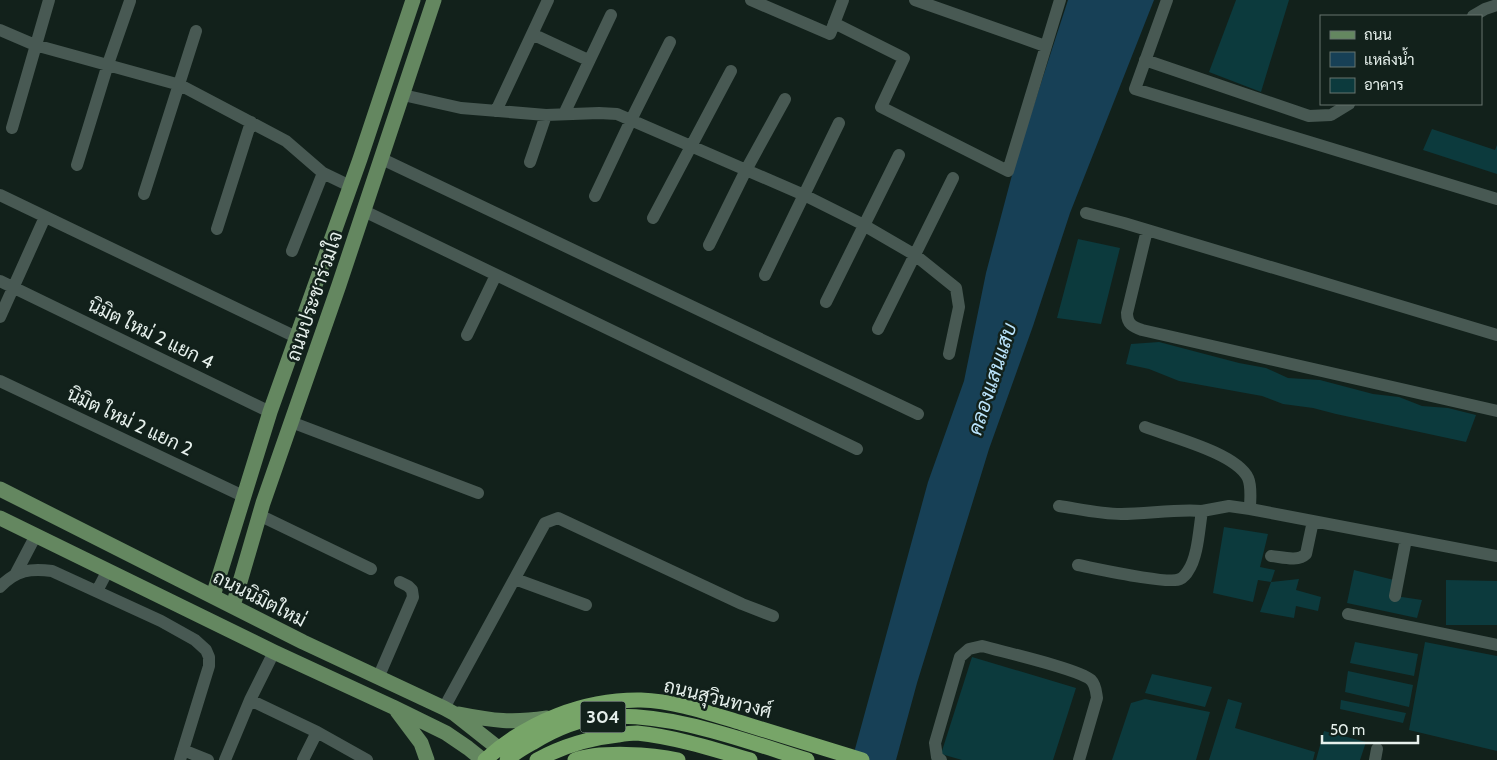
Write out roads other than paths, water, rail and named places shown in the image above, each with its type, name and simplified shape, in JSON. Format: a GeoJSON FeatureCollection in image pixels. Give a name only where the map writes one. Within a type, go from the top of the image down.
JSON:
{"type":"FeatureCollection","features":[{"type":"Feature","properties":{"kind":"highway","name":"ถนนสุวินทวงศ์"},"geometry":{"type":"LineString","coordinates":[[504,756],[531,727],[553,718],[576,709],[598,704],[642,700],[683,706],[862,760]]}},
{"type":"Feature","properties":{"kind":"highway","name":"ถนนสุวินทวงศ์"},"geometry":{"type":"LineString","coordinates":[[484,760],[504,756],[573,723],[602,717],[636,717],[664,720],[708,730],[807,760]]}},
{"type":"Feature","properties":{"kind":"highway","name":"304"},"geometry":{"type":"LineString","coordinates":[[537,760],[553,751],[578,742],[602,736],[635,733],[706,747],[750,760]]}},
{"type":"Feature","properties":{"kind":"highway","name":"304"},"geometry":{"type":"LineString","coordinates":[[575,760],[595,755],[615,754],[678,760]]}},
{"type":"Feature","properties":{"kind":"main road","name":"ถนนประชาร่วมใจ"},"geometry":{"type":"LineString","coordinates":[[213,596],[270,412],[413,0]]}},
{"type":"Feature","properties":{"kind":"main road","name":"ถนนประชาร่วมใจ"},"geometry":{"type":"LineString","coordinates":[[233,606],[261,509],[382,159],[434,0]]}},
{"type":"Feature","properties":{"kind":"main road","name":"ถนนนิมิตใหม่"},"geometry":{"type":"LineString","coordinates":[[0,489],[378,678],[449,711],[504,756]]}},
{"type":"Feature","properties":{"kind":"main road"},"geometry":{"type":"LineString","coordinates":[[243,496],[261,509]]}},
{"type":"Feature","properties":{"kind":"main road"},"geometry":{"type":"LineString","coordinates":[[0,518],[274,652],[394,706],[446,733],[484,760]]}},
{"type":"Feature","properties":{"kind":"main road"},"geometry":{"type":"LineString","coordinates":[[394,706],[421,743],[427,760]]}},
{"type":"Feature","properties":{"kind":"main road"},"geometry":{"type":"LineString","coordinates":[[449,711],[500,722],[553,718]]}},
{"type":"Feature","properties":{"kind":"street"},"geometry":{"type":"LineString","coordinates":[[12,128],[49,0]]}},
{"type":"Feature","properties":{"kind":"street"},"geometry":{"type":"LineString","coordinates":[[496,111],[548,0]]}},
{"type":"Feature","properties":{"kind":"street"},"geometry":{"type":"LineString","coordinates":[[751,0],[830,34],[843,0]]}},
{"type":"Feature","properties":{"kind":"street"},"geometry":{"type":"LineString","coordinates":[[915,0],[940,4],[1045,46]]}},
{"type":"Feature","properties":{"kind":"street"},"geometry":{"type":"LineString","coordinates":[[834,23],[904,58],[881,107],[1008,171],[1060,0]]}},
{"type":"Feature","properties":{"kind":"street"},"geometry":{"type":"LineString","coordinates":[[1167,0],[1135,89],[1497,199]]}},
{"type":"Feature","properties":{"kind":"street"},"geometry":{"type":"LineString","coordinates":[[77,165],[108,64],[130,1]]}},
{"type":"Feature","properties":{"kind":"street"},"geometry":{"type":"LineString","coordinates":[[1475,15],[1485,9],[1497,6]]}},
{"type":"Feature","properties":{"kind":"street"},"geometry":{"type":"LineString","coordinates":[[564,114],[611,15]]}},
{"type":"Feature","properties":{"kind":"street"},"geometry":{"type":"LineString","coordinates":[[0,30],[35,45],[180,85],[286,141],[323,173],[350,186]]}},
{"type":"Feature","properties":{"kind":"street"},"geometry":{"type":"LineString","coordinates":[[144,194],[196,31]]}},
{"type":"Feature","properties":{"kind":"street"},"geometry":{"type":"LineString","coordinates":[[532,34],[588,60]]}},
{"type":"Feature","properties":{"kind":"street"},"geometry":{"type":"LineString","coordinates":[[595,196],[670,42]]}},
{"type":"Feature","properties":{"kind":"street"},"geometry":{"type":"LineString","coordinates":[[1145,60],[1309,116],[1331,115],[1347,105]]}},
{"type":"Feature","properties":{"kind":"street"},"geometry":{"type":"LineString","coordinates":[[653,218],[731,71]]}},
{"type":"Feature","properties":{"kind":"street"},"geometry":{"type":"LineString","coordinates":[[403,95],[461,108],[546,115],[599,112],[617,114],[804,195],[864,225],[915,255],[956,288],[959,307],[949,354]]}},
{"type":"Feature","properties":{"kind":"street"},"geometry":{"type":"LineString","coordinates":[[709,246],[746,170],[785,99]]}},
{"type":"Feature","properties":{"kind":"street"},"geometry":{"type":"LineString","coordinates":[[530,162],[546,115]]}},
{"type":"Feature","properties":{"kind":"street"},"geometry":{"type":"LineString","coordinates":[[217,229],[252,122]]}},
{"type":"Feature","properties":{"kind":"street"},"geometry":{"type":"LineString","coordinates":[[765,275],[839,123]]}},
{"type":"Feature","properties":{"kind":"street"},"geometry":{"type":"LineString","coordinates":[[826,302],[898,155]]}},
{"type":"Feature","properties":{"kind":"street"},"geometry":{"type":"LineString","coordinates":[[382,159],[918,414]]}},
{"type":"Feature","properties":{"kind":"street"},"geometry":{"type":"LineString","coordinates":[[292,250],[323,173]]}},
{"type":"Feature","properties":{"kind":"street"},"geometry":{"type":"LineString","coordinates":[[878,329],[953,178]]}},
{"type":"Feature","properties":{"kind":"street"},"geometry":{"type":"LineString","coordinates":[[0,195],[296,337]]}},
{"type":"Feature","properties":{"kind":"street"},"geometry":{"type":"LineString","coordinates":[[364,211],[857,449]]}},
{"type":"Feature","properties":{"kind":"street"},"geometry":{"type":"LineString","coordinates":[[1086,213],[1497,335]]}},
{"type":"Feature","properties":{"kind":"street"},"geometry":{"type":"LineString","coordinates":[[0,317],[45,217]]}},
{"type":"Feature","properties":{"kind":"street"},"geometry":{"type":"LineString","coordinates":[[1147,230],[1127,313],[1127,320],[1132,326],[1142,330],[1497,410]]}},
{"type":"Feature","properties":{"kind":"street"},"geometry":{"type":"LineString","coordinates":[[466,335],[496,275]]}},
{"type":"Feature","properties":{"kind":"street","name":"นิมิต ใหม่ 2 แยก 4"},"geometry":{"type":"LineString","coordinates":[[0,280],[270,412]]}},
{"type":"Feature","properties":{"kind":"street","name":"นิมิต ใหม่ 2 แยก 2"},"geometry":{"type":"LineString","coordinates":[[0,381],[243,496]]}},
{"type":"Feature","properties":{"kind":"street"},"geometry":{"type":"LineString","coordinates":[[291,422],[478,493]]}},
{"type":"Feature","properties":{"kind":"street"},"geometry":{"type":"LineString","coordinates":[[1145,428],[1219,454],[1236,464],[1247,476],[1250,484],[1250,509]]}},
{"type":"Feature","properties":{"kind":"street"},"geometry":{"type":"LineString","coordinates":[[1059,506],[1120,514],[1142,514],[1164,510],[1202,511],[1229,506],[1497,556]]}},
{"type":"Feature","properties":{"kind":"street"},"geometry":{"type":"LineString","coordinates":[[261,509],[371,569]]}},
{"type":"Feature","properties":{"kind":"street"},"geometry":{"type":"LineString","coordinates":[[1078,565],[1146,578],[1169,581],[1180,580],[1188,572],[1194,559],[1202,511]]}},
{"type":"Feature","properties":{"kind":"street"},"geometry":{"type":"LineString","coordinates":[[449,711],[545,523],[558,518],[742,604],[773,616]]}},
{"type":"Feature","properties":{"kind":"street"},"geometry":{"type":"LineString","coordinates":[[1271,556],[1298,559],[1303,557],[1306,554],[1313,521]]}},
{"type":"Feature","properties":{"kind":"street"},"geometry":{"type":"LineString","coordinates":[[15,575],[36,535]]}},
{"type":"Feature","properties":{"kind":"street"},"geometry":{"type":"LineString","coordinates":[[1395,596],[1406,539]]}},
{"type":"Feature","properties":{"kind":"street"},"geometry":{"type":"LineString","coordinates":[[0,587],[15,575],[34,569],[52,571],[161,621],[195,640],[206,650],[209,656],[209,666],[182,755],[208,760]]}},
{"type":"Feature","properties":{"kind":"street"},"geometry":{"type":"LineString","coordinates":[[97,591],[108,570]]}},
{"type":"Feature","properties":{"kind":"street"},"geometry":{"type":"LineString","coordinates":[[515,579],[586,605]]}},
{"type":"Feature","properties":{"kind":"street"},"geometry":{"type":"LineString","coordinates":[[378,678],[413,597],[412,590],[400,582]]}},
{"type":"Feature","properties":{"kind":"street"},"geometry":{"type":"LineString","coordinates":[[1348,614],[1497,645]]}},
{"type":"Feature","properties":{"kind":"street"},"geometry":{"type":"LineString","coordinates":[[941,760],[937,757],[935,742],[960,657],[969,649],[982,646],[1072,671],[1090,680],[1096,688],[1097,698],[1079,760]]}},
{"type":"Feature","properties":{"kind":"street"},"geometry":{"type":"LineString","coordinates":[[224,760],[250,700],[274,652]]}},
{"type":"Feature","properties":{"kind":"street"},"geometry":{"type":"LineString","coordinates":[[250,700],[368,760]]}},
{"type":"Feature","properties":{"kind":"street"},"geometry":{"type":"LineString","coordinates":[[302,760],[316,732]]}},
{"type":"Feature","properties":{"kind":"water","name":"คลองแสนแสบ"},"geometry":{"type":"Polygon","coordinates":[[[1068,0],[1154,0],[1070,213],[1033,326],[989,449],[917,683],[896,760],[852,760],[928,482],[964,381],[986,273],[1016,160],[1068,0]]]}}]}
